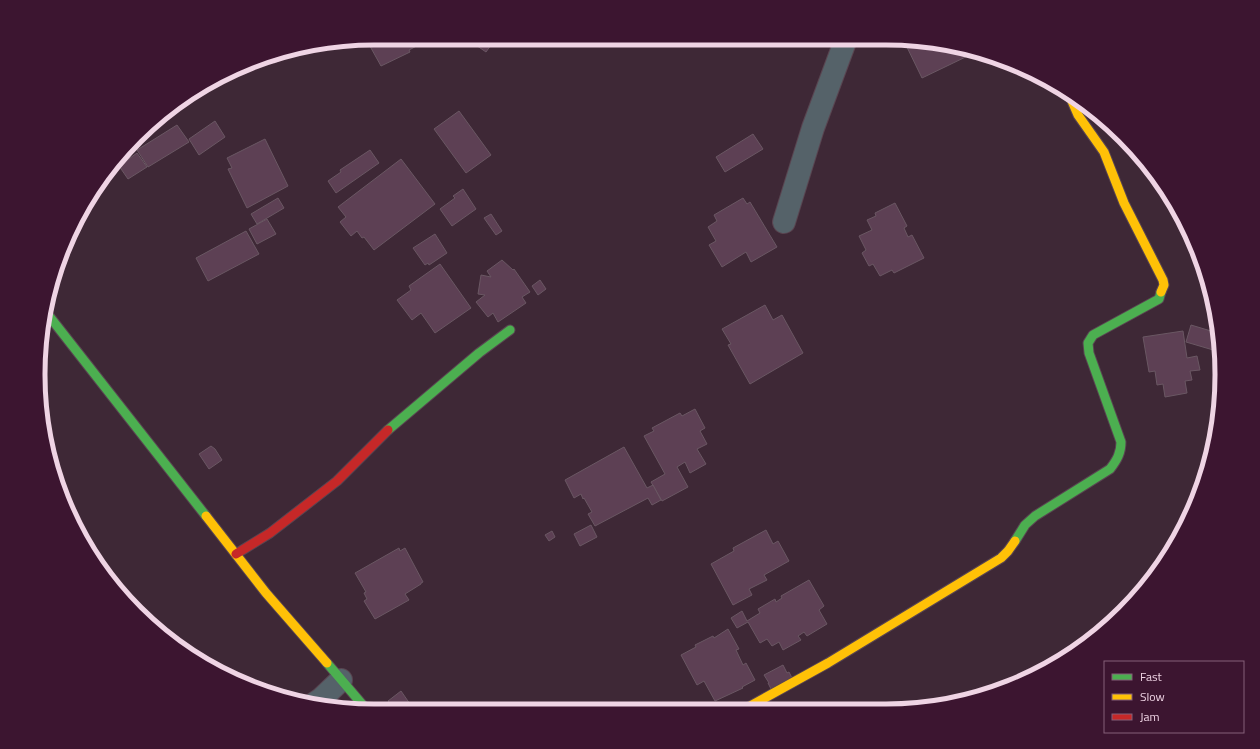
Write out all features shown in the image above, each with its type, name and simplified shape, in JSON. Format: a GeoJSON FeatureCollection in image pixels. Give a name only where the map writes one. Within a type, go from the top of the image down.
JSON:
{"type":"FeatureCollection","features":[{"type":"Feature","properties":{"kind":"street"},"geometry":{"type":"LineString","coordinates":[[784,222],[813,128],[844,45]]}},
{"type":"Feature","properties":{"kind":"street"},"geometry":{"type":"LineString","coordinates":[[754,704],[828,663],[1001,558],[1009,550],[1022,529],[1035,516],[1110,469],[1117,461],[1121,451],[1121,442],[1088,353],[1089,338],[1159,298],[1164,285],[1163,280],[1124,203],[1104,152],[1078,115],[1073,104]]}},
{"type":"Feature","properties":{"kind":"street"},"geometry":{"type":"LineString","coordinates":[[50,317],[266,593],[361,703]]}},
{"type":"Feature","properties":{"kind":"street"},"geometry":{"type":"LineString","coordinates":[[236,554],[270,533],[337,481],[396,422],[479,353],[510,330]]}},
{"type":"Feature","properties":{"kind":"street"},"geometry":{"type":"LineString","coordinates":[[320,699],[341,680]]}},
{"type":"Feature","properties":{"kind":"building"},"geometry":{"type":"Polygon","coordinates":[[[369,45],[418,45],[409,50],[410,52],[381,66],[369,45]]]}},
{"type":"Feature","properties":{"kind":"building"},"geometry":{"type":"Polygon","coordinates":[[[476,45],[491,45],[486,52],[476,45]]]}},
{"type":"Feature","properties":{"kind":"building"},"geometry":{"type":"Polygon","coordinates":[[[906,46],[950,51],[969,55],[922,78],[906,46]]]}},
{"type":"Feature","properties":{"kind":"building"},"geometry":{"type":"Polygon","coordinates":[[[280,59],[281,60],[274,63],[272,61],[280,59]]]}},
{"type":"Feature","properties":{"kind":"building"},"geometry":{"type":"Polygon","coordinates":[[[459,111],[491,155],[466,173],[434,129],[459,111]]]}},
{"type":"Feature","properties":{"kind":"building"},"geometry":{"type":"Polygon","coordinates":[[[215,121],[225,137],[199,155],[189,139],[215,121]]]}},
{"type":"Feature","properties":{"kind":"building"},"geometry":{"type":"Polygon","coordinates":[[[177,125],[189,142],[148,167],[137,150],[177,125]]]}},
{"type":"Feature","properties":{"kind":"building"},"geometry":{"type":"Polygon","coordinates":[[[753,134],[763,149],[725,172],[716,157],[753,134]]]}},
{"type":"Feature","properties":{"kind":"building"},"geometry":{"type":"Polygon","coordinates":[[[265,139],[288,186],[247,208],[228,169],[232,168],[227,158],[265,139]]]}},
{"type":"Feature","properties":{"kind":"building"},"geometry":{"type":"Polygon","coordinates":[[[370,150],[379,163],[336,193],[328,181],[341,172],[340,170],[370,150]]]}},
{"type":"Feature","properties":{"kind":"building"},"geometry":{"type":"Polygon","coordinates":[[[137,153],[147,167],[128,179],[119,166],[137,153]]]}},
{"type":"Feature","properties":{"kind":"building"},"geometry":{"type":"Polygon","coordinates":[[[401,159],[435,204],[374,250],[364,237],[362,238],[357,231],[351,236],[340,222],[346,217],[338,207],[401,159]]]}},
{"type":"Feature","properties":{"kind":"building"},"geometry":{"type":"Polygon","coordinates":[[[463,189],[476,209],[452,226],[440,209],[455,198],[453,196],[463,189]]]}},
{"type":"Feature","properties":{"kind":"building"},"geometry":{"type":"Polygon","coordinates":[[[278,198],[284,208],[257,224],[251,214],[278,198]]]}},
{"type":"Feature","properties":{"kind":"building"},"geometry":{"type":"Polygon","coordinates":[[[743,198],[747,204],[750,202],[777,247],[751,262],[746,252],[722,267],[709,245],[716,241],[708,227],[717,221],[714,215],[743,198]]]}},
{"type":"Feature","properties":{"kind":"building"},"geometry":{"type":"Polygon","coordinates":[[[895,203],[907,226],[904,228],[908,237],[912,235],[924,258],[894,273],[892,270],[880,276],[873,264],[869,266],[862,253],[866,250],[859,236],[872,230],[867,220],[876,216],[875,213],[895,203]]]}},
{"type":"Feature","properties":{"kind":"building"},"geometry":{"type":"Polygon","coordinates":[[[491,214],[502,231],[496,235],[484,218],[491,214]]]}},
{"type":"Feature","properties":{"kind":"building"},"geometry":{"type":"Polygon","coordinates":[[[267,219],[276,234],[257,244],[249,229],[267,219]]]}},
{"type":"Feature","properties":{"kind":"building"},"geometry":{"type":"Polygon","coordinates":[[[246,231],[259,254],[208,281],[196,258],[246,231]]]}},
{"type":"Feature","properties":{"kind":"building"},"geometry":{"type":"Polygon","coordinates":[[[435,234],[447,253],[429,265],[428,263],[425,265],[413,248],[435,234]]]}},
{"type":"Feature","properties":{"kind":"building"},"geometry":{"type":"Polygon","coordinates":[[[502,260],[513,270],[514,269],[530,292],[522,297],[526,303],[498,322],[493,313],[488,317],[476,302],[485,295],[478,294],[481,275],[491,277],[487,271],[502,260]]]}},
{"type":"Feature","properties":{"kind":"building"},"geometry":{"type":"Polygon","coordinates":[[[440,264],[471,308],[435,333],[421,313],[412,320],[397,300],[411,290],[409,286],[440,264]]]}},
{"type":"Feature","properties":{"kind":"building"},"geometry":{"type":"Polygon","coordinates":[[[540,280],[546,289],[538,295],[532,286],[540,280]]]}},
{"type":"Feature","properties":{"kind":"building"},"geometry":{"type":"Polygon","coordinates":[[[765,305],[773,320],[782,315],[803,353],[750,384],[728,345],[731,344],[722,329],[765,305]]]}},
{"type":"Feature","properties":{"kind":"building"},"geometry":{"type":"Polygon","coordinates":[[[1191,325],[1211,331],[1212,329],[1214,350],[1186,342],[1191,325]]]}},
{"type":"Feature","properties":{"kind":"building"},"geometry":{"type":"Polygon","coordinates":[[[1183,331],[1187,358],[1197,356],[1200,370],[1190,371],[1192,380],[1185,381],[1187,393],[1165,397],[1163,384],[1157,385],[1155,371],[1149,372],[1143,337],[1183,331]]]}},
{"type":"Feature","properties":{"kind":"building"},"geometry":{"type":"Polygon","coordinates":[[[695,409],[705,428],[700,431],[707,444],[697,449],[706,464],[690,473],[685,462],[677,467],[688,487],[662,501],[651,482],[665,474],[644,436],[654,431],[652,428],[680,413],[682,416],[695,409]]]}},
{"type":"Feature","properties":{"kind":"building"},"geometry":{"type":"Polygon","coordinates":[[[211,446],[215,449],[222,460],[209,469],[199,454],[211,446]]]}},
{"type":"Feature","properties":{"kind":"building"},"geometry":{"type":"Polygon","coordinates":[[[624,447],[647,488],[653,485],[661,500],[652,505],[648,498],[595,526],[588,514],[592,512],[584,498],[583,499],[581,494],[574,498],[565,480],[624,447]]]}},
{"type":"Feature","properties":{"kind":"building"},"geometry":{"type":"Polygon","coordinates":[[[591,525],[597,537],[580,546],[574,534],[591,525]]]}},
{"type":"Feature","properties":{"kind":"building"},"geometry":{"type":"Polygon","coordinates":[[[766,530],[773,544],[778,541],[789,561],[764,575],[767,580],[749,589],[752,595],[733,605],[711,564],[734,551],[733,548],[766,530]]]}},
{"type":"Feature","properties":{"kind":"building"},"geometry":{"type":"Polygon","coordinates":[[[552,531],[555,537],[549,541],[545,535],[552,531]]]}},
{"type":"Feature","properties":{"kind":"building"},"geometry":{"type":"Polygon","coordinates":[[[399,548],[400,551],[405,548],[423,582],[405,594],[409,600],[375,619],[364,601],[367,599],[364,593],[366,592],[355,573],[399,548]]]}},
{"type":"Feature","properties":{"kind":"building"},"geometry":{"type":"Polygon","coordinates":[[[809,580],[824,606],[819,610],[827,624],[807,636],[804,632],[798,636],[801,640],[783,650],[779,642],[772,646],[767,639],[760,643],[748,622],[737,628],[731,618],[742,611],[747,621],[760,613],[758,609],[775,599],[776,602],[782,598],[781,596],[809,580]]]}},
{"type":"Feature","properties":{"kind":"building"},"geometry":{"type":"Polygon","coordinates":[[[728,629],[739,649],[736,650],[743,665],[746,663],[755,680],[742,687],[743,688],[715,701],[704,681],[697,685],[681,655],[696,647],[695,645],[713,636],[714,638],[728,629]]]}},
{"type":"Feature","properties":{"kind":"building"},"geometry":{"type":"Polygon","coordinates":[[[783,665],[787,673],[789,672],[792,678],[771,689],[764,675],[783,665]]]}},
{"type":"Feature","properties":{"kind":"building"},"geometry":{"type":"Polygon","coordinates":[[[401,691],[410,704],[390,704],[388,701],[401,691]]]}},
{"type":"Feature","properties":{"kind":"traffic: fast"},"geometry":{"type":"LineString","coordinates":[[1015,541],[1025,525],[1035,516],[1110,469],[1117,459],[1121,442],[1089,353],[1088,343],[1093,335],[1159,299],[1161,292]]}},
{"type":"Feature","properties":{"kind":"traffic: fast"},"geometry":{"type":"LineString","coordinates":[[50,317],[206,516]]}},
{"type":"Feature","properties":{"kind":"traffic: fast"},"geometry":{"type":"LineString","coordinates":[[388,430],[479,353],[510,330]]}},
{"type":"Feature","properties":{"kind":"traffic: fast"},"geometry":{"type":"LineString","coordinates":[[327,663],[361,703]]}},
{"type":"Feature","properties":{"kind":"traffic: slow"},"geometry":{"type":"LineString","coordinates":[[1073,104],[1078,115],[1104,152],[1124,203],[1163,280],[1164,285],[1161,292]]}},
{"type":"Feature","properties":{"kind":"traffic: slow"},"geometry":{"type":"LineString","coordinates":[[206,516],[266,593],[327,663]]}},
{"type":"Feature","properties":{"kind":"traffic: slow"},"geometry":{"type":"LineString","coordinates":[[754,704],[828,663],[1001,558],[1015,541]]}},
{"type":"Feature","properties":{"kind":"traffic: jam"},"geometry":{"type":"LineString","coordinates":[[236,554],[270,533],[337,481],[388,430]]}}]}
